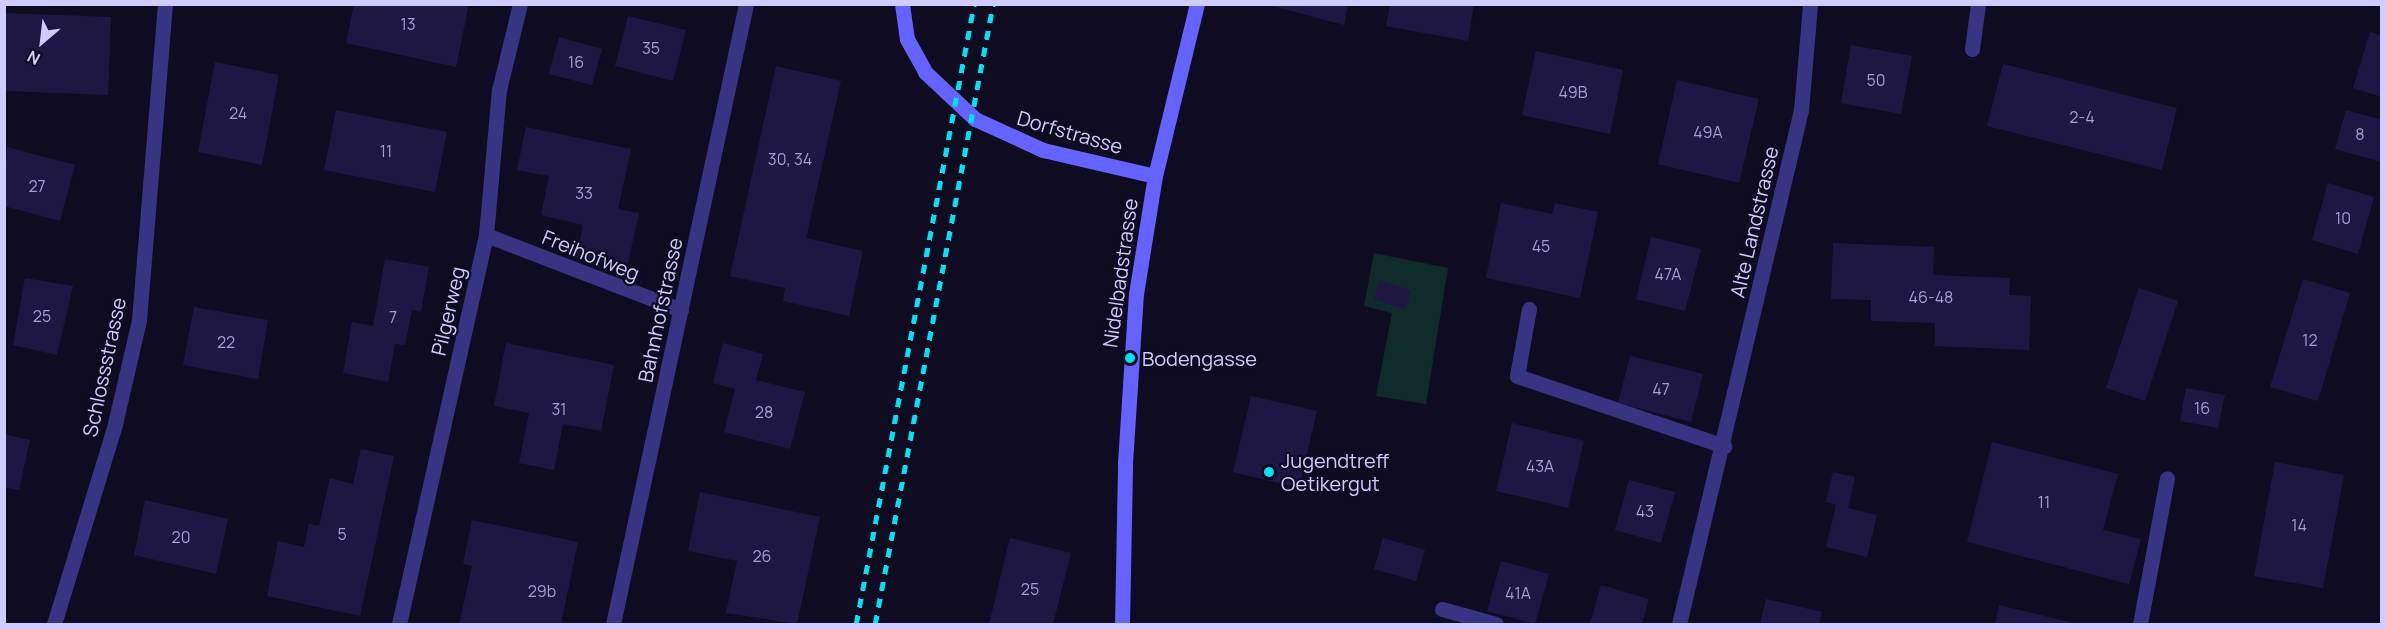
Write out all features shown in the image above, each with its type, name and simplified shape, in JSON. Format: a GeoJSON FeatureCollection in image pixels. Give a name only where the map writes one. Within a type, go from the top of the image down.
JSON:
{"type":"FeatureCollection","features":[{"type":"Feature","properties":{"kind":"main road","name":"Dorfstrasse"},"geometry":{"type":"LineString","coordinates":[[902,4],[907,39],[939,90],[989,127],[1043,150],[1155,176]]}},
{"type":"Feature","properties":{"kind":"main road","name":"Nidelbadstrasse"},"geometry":{"type":"LineString","coordinates":[[1122,624],[1130,358],[1155,176],[1197,4]]}},
{"type":"Feature","properties":{"kind":"street","name":"Schlossstrasse"},"geometry":{"type":"LineString","coordinates":[[54,624],[115,424],[139,320],[165,4]]}},
{"type":"Feature","properties":{"kind":"street","name":"Pilgerweg"},"geometry":{"type":"LineString","coordinates":[[399,624],[486,235],[499,90],[520,4]]}},
{"type":"Feature","properties":{"kind":"street","name":"Bahnhofstrasse"},"geometry":{"type":"LineString","coordinates":[[613,624],[746,4]]}},
{"type":"Feature","properties":{"kind":"street","name":"Alte Landstrasse"},"geometry":{"type":"LineString","coordinates":[[1679,624],[1724,446],[1801,110],[1810,4]]}},
{"type":"Feature","properties":{"kind":"street"},"geometry":{"type":"LineString","coordinates":[[1972,49],[1978,4]]}},
{"type":"Feature","properties":{"kind":"street","name":"Freihofweg"},"geometry":{"type":"LineString","coordinates":[[486,235],[681,310]]}},
{"type":"Feature","properties":{"kind":"street"},"geometry":{"type":"LineString","coordinates":[[1529,309],[1517,376],[1724,446]]}},
{"type":"Feature","properties":{"kind":"street"},"geometry":{"type":"LineString","coordinates":[[2140,624],[2167,478]]}},
{"type":"Feature","properties":{"kind":"street"},"geometry":{"type":"LineString","coordinates":[[1442,609],[1497,624]]}},
{"type":"Feature","properties":{"kind":"green space"},"geometry":{"type":"Polygon","coordinates":[[[1374,253],[1448,268],[1426,404],[1376,396],[1392,313],[1364,306],[1374,253]]]}},
{"type":"Feature","properties":{"kind":"building"},"geometry":{"type":"Polygon","coordinates":[[[354,4],[469,4],[456,67],[346,43],[354,4]]]}},
{"type":"Feature","properties":{"kind":"building"},"geometry":{"type":"Polygon","coordinates":[[[1265,4],[1348,4],[1344,25],[1265,4]]]}},
{"type":"Feature","properties":{"kind":"building"},"geometry":{"type":"Polygon","coordinates":[[[1390,4],[1474,4],[1468,41],[1386,26],[1390,4]]]}},
{"type":"Feature","properties":{"kind":"building"},"geometry":{"type":"Polygon","coordinates":[[[4,13],[111,17],[108,95],[4,91],[4,13]]]}},
{"type":"Feature","properties":{"kind":"building"},"geometry":{"type":"Polygon","coordinates":[[[628,16],[686,30],[673,81],[615,66],[628,16]]]}},
{"type":"Feature","properties":{"kind":"building"},"geometry":{"type":"Polygon","coordinates":[[[2370,32],[2382,36],[2382,97],[2353,88],[2370,32]]]}},
{"type":"Feature","properties":{"kind":"building"},"geometry":{"type":"Polygon","coordinates":[[[559,37],[602,49],[592,85],[549,74],[559,37]]]}},
{"type":"Feature","properties":{"kind":"building"},"geometry":{"type":"Polygon","coordinates":[[[1851,45],[1912,56],[1901,114],[1841,103],[1851,45]]]}},
{"type":"Feature","properties":{"kind":"building"},"geometry":{"type":"Polygon","coordinates":[[[1536,51],[1623,70],[1610,134],[1522,115],[1536,51]]]}},
{"type":"Feature","properties":{"kind":"building"},"geometry":{"type":"Polygon","coordinates":[[[215,62],[279,75],[262,165],[198,152],[215,62]]]}},
{"type":"Feature","properties":{"kind":"building"},"geometry":{"type":"Polygon","coordinates":[[[2003,64],[2177,108],[2162,170],[1987,126],[2003,64]]]}},
{"type":"Feature","properties":{"kind":"building"},"geometry":{"type":"Polygon","coordinates":[[[776,66],[841,81],[806,238],[863,251],[849,316],[783,301],[785,288],[730,276],[776,66]]]}},
{"type":"Feature","properties":{"kind":"building"},"geometry":{"type":"Polygon","coordinates":[[[1677,80],[1759,99],[1739,183],[1658,164],[1677,80]]]}},
{"type":"Feature","properties":{"kind":"building"},"geometry":{"type":"Polygon","coordinates":[[[336,110],[447,132],[435,192],[324,170],[336,110]]]}},
{"type":"Feature","properties":{"kind":"building"},"geometry":{"type":"Polygon","coordinates":[[[2346,110],[2382,120],[2382,162],[2335,149],[2346,110]]]}},
{"type":"Feature","properties":{"kind":"building"},"geometry":{"type":"Polygon","coordinates":[[[526,127],[631,149],[618,209],[639,213],[627,267],[576,257],[583,225],[541,215],[549,176],[517,170],[526,127]]]}},
{"type":"Feature","properties":{"kind":"building"},"geometry":{"type":"Polygon","coordinates":[[[7,147],[75,165],[60,221],[4,206],[7,147]]]}},
{"type":"Feature","properties":{"kind":"building"},"geometry":{"type":"Polygon","coordinates":[[[2328,183],[2374,197],[2358,254],[2312,240],[2328,183]]]}},
{"type":"Feature","properties":{"kind":"building"},"geometry":{"type":"Polygon","coordinates":[[[1501,203],[1552,214],[1555,203],[1598,212],[1580,298],[1486,278],[1501,203]]]}},
{"type":"Feature","properties":{"kind":"building"},"geometry":{"type":"Polygon","coordinates":[[[1651,237],[1701,249],[1685,311],[1636,299],[1651,237]]]}},
{"type":"Feature","properties":{"kind":"building"},"geometry":{"type":"Polygon","coordinates":[[[1833,243],[1934,247],[1933,275],[2010,278],[2009,295],[2031,296],[2029,350],[1935,346],[1935,323],[1871,321],[1871,300],[1831,299],[1833,243]]]}},
{"type":"Feature","properties":{"kind":"building"},"geometry":{"type":"Polygon","coordinates":[[[385,259],[429,267],[421,312],[412,310],[405,345],[395,344],[388,382],[343,373],[352,322],[373,326],[385,259]]]}},
{"type":"Feature","properties":{"kind":"building"},"geometry":{"type":"Polygon","coordinates":[[[25,278],[73,286],[57,355],[13,345],[25,278]]]}},
{"type":"Feature","properties":{"kind":"building"},"geometry":{"type":"Polygon","coordinates":[[[2303,279],[2350,293],[2318,401],[2270,387],[2303,279]]]}},
{"type":"Feature","properties":{"kind":"building"},"geometry":{"type":"Polygon","coordinates":[[[1380,280],[1411,291],[1405,310],[1374,299],[1380,280]]]}},
{"type":"Feature","properties":{"kind":"building"},"geometry":{"type":"Polygon","coordinates":[[[2139,288],[2178,301],[2145,401],[2106,388],[2139,288]]]}},
{"type":"Feature","properties":{"kind":"building"},"geometry":{"type":"Polygon","coordinates":[[[194,307],[268,320],[258,379],[183,365],[194,307]]]}},
{"type":"Feature","properties":{"kind":"building"},"geometry":{"type":"Polygon","coordinates":[[[506,343],[614,365],[601,431],[563,424],[554,470],[519,463],[529,413],[494,406],[506,343]]]}},
{"type":"Feature","properties":{"kind":"building"},"geometry":{"type":"Polygon","coordinates":[[[723,343],[763,354],[756,380],[805,392],[790,449],[724,432],[735,389],[713,383],[723,343]]]}},
{"type":"Feature","properties":{"kind":"building"},"geometry":{"type":"Polygon","coordinates":[[[1630,356],[1703,374],[1691,422],[1618,403],[1630,356]]]}},
{"type":"Feature","properties":{"kind":"building"},"geometry":{"type":"Polygon","coordinates":[[[2186,388],[2225,395],[2218,428],[2180,421],[2186,388]]]}},
{"type":"Feature","properties":{"kind":"building"},"geometry":{"type":"Polygon","coordinates":[[[1251,396],[1317,411],[1299,488],[1233,472],[1251,396]]]}},
{"type":"Feature","properties":{"kind":"building"},"geometry":{"type":"Polygon","coordinates":[[[1512,423],[1584,441],[1568,508],[1496,491],[1512,423]]]}},
{"type":"Feature","properties":{"kind":"building"},"geometry":{"type":"Polygon","coordinates":[[[4,434],[30,440],[19,490],[4,487],[4,434]]]}},
{"type":"Feature","properties":{"kind":"building"},"geometry":{"type":"Polygon","coordinates":[[[1992,442],[2118,474],[2103,530],[2141,539],[2129,584],[1967,542],[1992,442]]]}},
{"type":"Feature","properties":{"kind":"building"},"geometry":{"type":"Polygon","coordinates":[[[361,449],[394,456],[360,616],[267,596],[278,541],[304,547],[309,524],[319,526],[330,478],[353,484],[361,449]]]}},
{"type":"Feature","properties":{"kind":"building"},"geometry":{"type":"Polygon","coordinates":[[[2275,462],[2344,475],[2323,588],[2254,576],[2275,462]]]}},
{"type":"Feature","properties":{"kind":"building"},"geometry":{"type":"Polygon","coordinates":[[[1833,472],[1855,477],[1848,508],[1877,515],[1867,557],[1826,547],[1836,505],[1826,502],[1833,472]]]}},
{"type":"Feature","properties":{"kind":"building"},"geometry":{"type":"Polygon","coordinates":[[[1629,480],[1675,492],[1661,543],[1615,530],[1629,480]]]}},
{"type":"Feature","properties":{"kind":"building"},"geometry":{"type":"Polygon","coordinates":[[[700,492],[820,517],[797,624],[726,613],[737,561],[688,551],[700,492]]]}},
{"type":"Feature","properties":{"kind":"building"},"geometry":{"type":"Polygon","coordinates":[[[145,500],[228,519],[216,574],[134,555],[145,500]]]}},
{"type":"Feature","properties":{"kind":"building"},"geometry":{"type":"Polygon","coordinates":[[[472,520],[578,542],[561,624],[459,624],[472,566],[463,564],[472,520]]]}},
{"type":"Feature","properties":{"kind":"building"},"geometry":{"type":"Polygon","coordinates":[[[1010,538],[1071,553],[1053,624],[989,624],[1010,538]]]}},
{"type":"Feature","properties":{"kind":"building"},"geometry":{"type":"Polygon","coordinates":[[[1383,538],[1425,550],[1416,581],[1374,569],[1383,538]]]}},
{"type":"Feature","properties":{"kind":"building"},"geometry":{"type":"Polygon","coordinates":[[[1501,561],[1549,574],[1535,624],[1487,611],[1501,561]]]}},
{"type":"Feature","properties":{"kind":"building"},"geometry":{"type":"Polygon","coordinates":[[[1601,585],[1649,599],[1642,624],[1590,624],[1601,585]]]}},
{"type":"Feature","properties":{"kind":"building"},"geometry":{"type":"Polygon","coordinates":[[[1766,599],[1822,612],[1819,624],[1760,624],[1766,599]]]}},
{"type":"Feature","properties":{"kind":"building"},"geometry":{"type":"Polygon","coordinates":[[[1999,605],[2078,624],[1995,624],[1999,605]]]}},
{"type":"Feature","properties":{"kind":"railway"},"geometry":{"type":"LineString","coordinates":[[856,624],[974,4]]}},
{"type":"Feature","properties":{"kind":"railway"},"geometry":{"type":"LineString","coordinates":[[875,624],[993,4]]}},
{"type":"Feature","properties":{"kind":"place","name":"Bodengasse"},"geometry":{"type":"Point","coordinates":[1130,358]}},
{"type":"Feature","properties":{"kind":"place","name":"Jugendtreff Oetikergut"},"geometry":{"type":"Point","coordinates":[1269,472]}}]}
